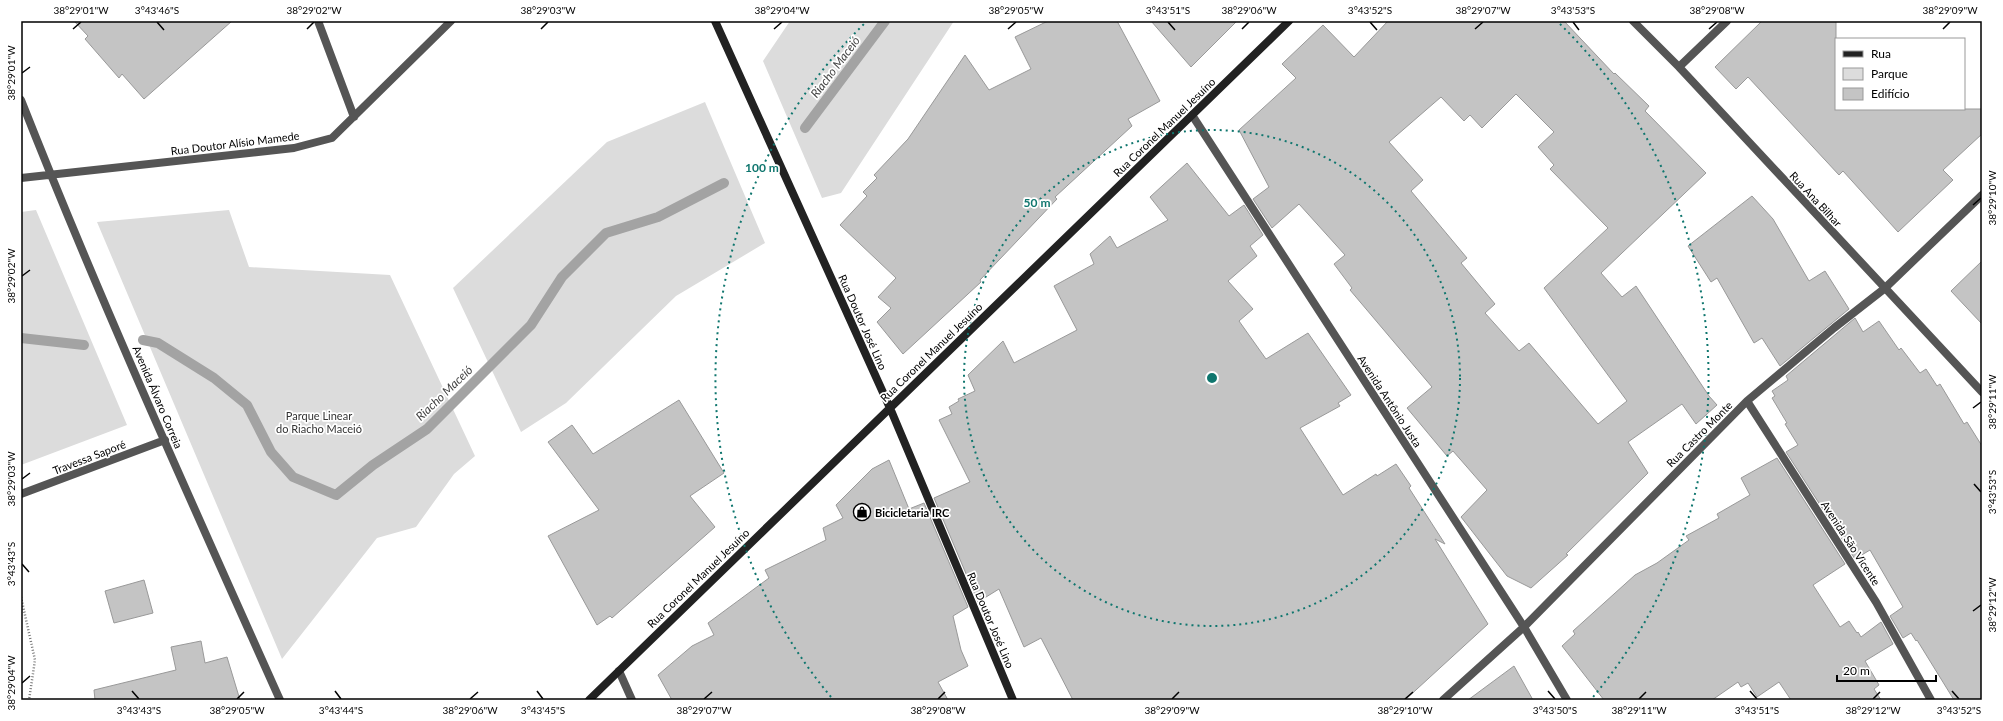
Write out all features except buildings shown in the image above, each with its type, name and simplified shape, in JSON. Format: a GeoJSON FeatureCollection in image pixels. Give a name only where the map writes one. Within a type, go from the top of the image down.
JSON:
{"type":"FeatureCollection","features":[{"type":"Feature","properties":{"kind":"street"},"geometry":{"type":"LineString","coordinates":[[318,21],[354,117]]}},
{"type":"Feature","properties":{"kind":"street","name":"Rua Doutor Alísio Mamede"},"geometry":{"type":"LineString","coordinates":[[21,178],[294,148],[332,138],[451,21]]}},
{"type":"Feature","properties":{"kind":"street","name":"Rua Doutor José Lino"},"geometry":{"type":"LineString","coordinates":[[716,21],[890,408],[1013,700]]}},
{"type":"Feature","properties":{"kind":"street","name":"Rua Coronel Manuel Jesuíno"},"geometry":{"type":"LineString","coordinates":[[589,700],[1289,21]]}},
{"type":"Feature","properties":{"kind":"street","name":"Rua Ana Bilhar"},"geometry":{"type":"LineString","coordinates":[[1633,21],[1679,67],[1884,289],[1982,392]]}},
{"type":"Feature","properties":{"kind":"street"},"geometry":{"type":"LineString","coordinates":[[1679,67],[1726,21]]}},
{"type":"Feature","properties":{"kind":"street","name":"Avenida Álvaro Correia"},"geometry":{"type":"LineString","coordinates":[[21,100],[50,174],[165,440],[280,700]]}},
{"type":"Feature","properties":{"kind":"street","name":"Avenida Antônio Justa"},"geometry":{"type":"LineString","coordinates":[[1192,115],[1524,627],[1567,700]]}},
{"type":"Feature","properties":{"kind":"street","name":"Rua Castro Monte"},"geometry":{"type":"LineString","coordinates":[[1443,700],[1524,627],[1748,401],[1834,328],[1884,289],[1982,195]]}},
{"type":"Feature","properties":{"kind":"street","name":"Avenida São Vicente"},"geometry":{"type":"LineString","coordinates":[[1748,401],[1876,602],[1931,700]]}},
{"type":"Feature","properties":{"kind":"street","name":"Travessa Saporé"},"geometry":{"type":"LineString","coordinates":[[21,494],[165,440]]}},
{"type":"Feature","properties":{"kind":"street"},"geometry":{"type":"LineString","coordinates":[[618,671],[632,700]]}},
{"type":"Feature","properties":{"kind":"path"},"geometry":{"type":"LineString","coordinates":[[21,597],[35,660],[28,700]]}},
{"type":"Feature","properties":{"kind":"green space"},"geometry":{"type":"Polygon","coordinates":[[[790,21],[954,21],[841,193],[822,198],[763,61],[790,21]]]}},
{"type":"Feature","properties":{"kind":"green space"},"geometry":{"type":"Polygon","coordinates":[[[705,102],[765,243],[676,296],[566,403],[521,432],[453,288],[607,142],[705,102]]]}},
{"type":"Feature","properties":{"kind":"green space"},"geometry":{"type":"Polygon","coordinates":[[[36,210],[127,425],[21,465],[21,212],[36,210]]]}},
{"type":"Feature","properties":{"kind":"green space","name":"Parque Linear do Riacho Maceió"},"geometry":{"type":"Polygon","coordinates":[[[229,210],[249,267],[390,275],[475,456],[454,474],[416,527],[377,538],[282,659],[97,222],[229,210]]]}},
{"type":"Feature","properties":{"kind":"waterway","name":"Riacho Maceió"},"geometry":{"type":"LineString","coordinates":[[805,128],[885,21]]}},
{"type":"Feature","properties":{"kind":"waterway","name":"Riacho Maceió"},"geometry":{"type":"LineString","coordinates":[[143,340],[158,343],[214,378],[247,405],[271,452],[293,477],[336,495],[373,465],[427,429],[531,325],[562,277],[606,233],[658,217],[724,183]]}},
{"type":"Feature","properties":{"kind":"waterway","name":"Riacho Maceió"},"geometry":{"type":"LineString","coordinates":[[21,338],[84,345]]}},
{"type":"Feature","properties":{"kind":"place","name":"Bicicletaria IRC"},"geometry":{"type":"Point","coordinates":[862,512]}}]}
